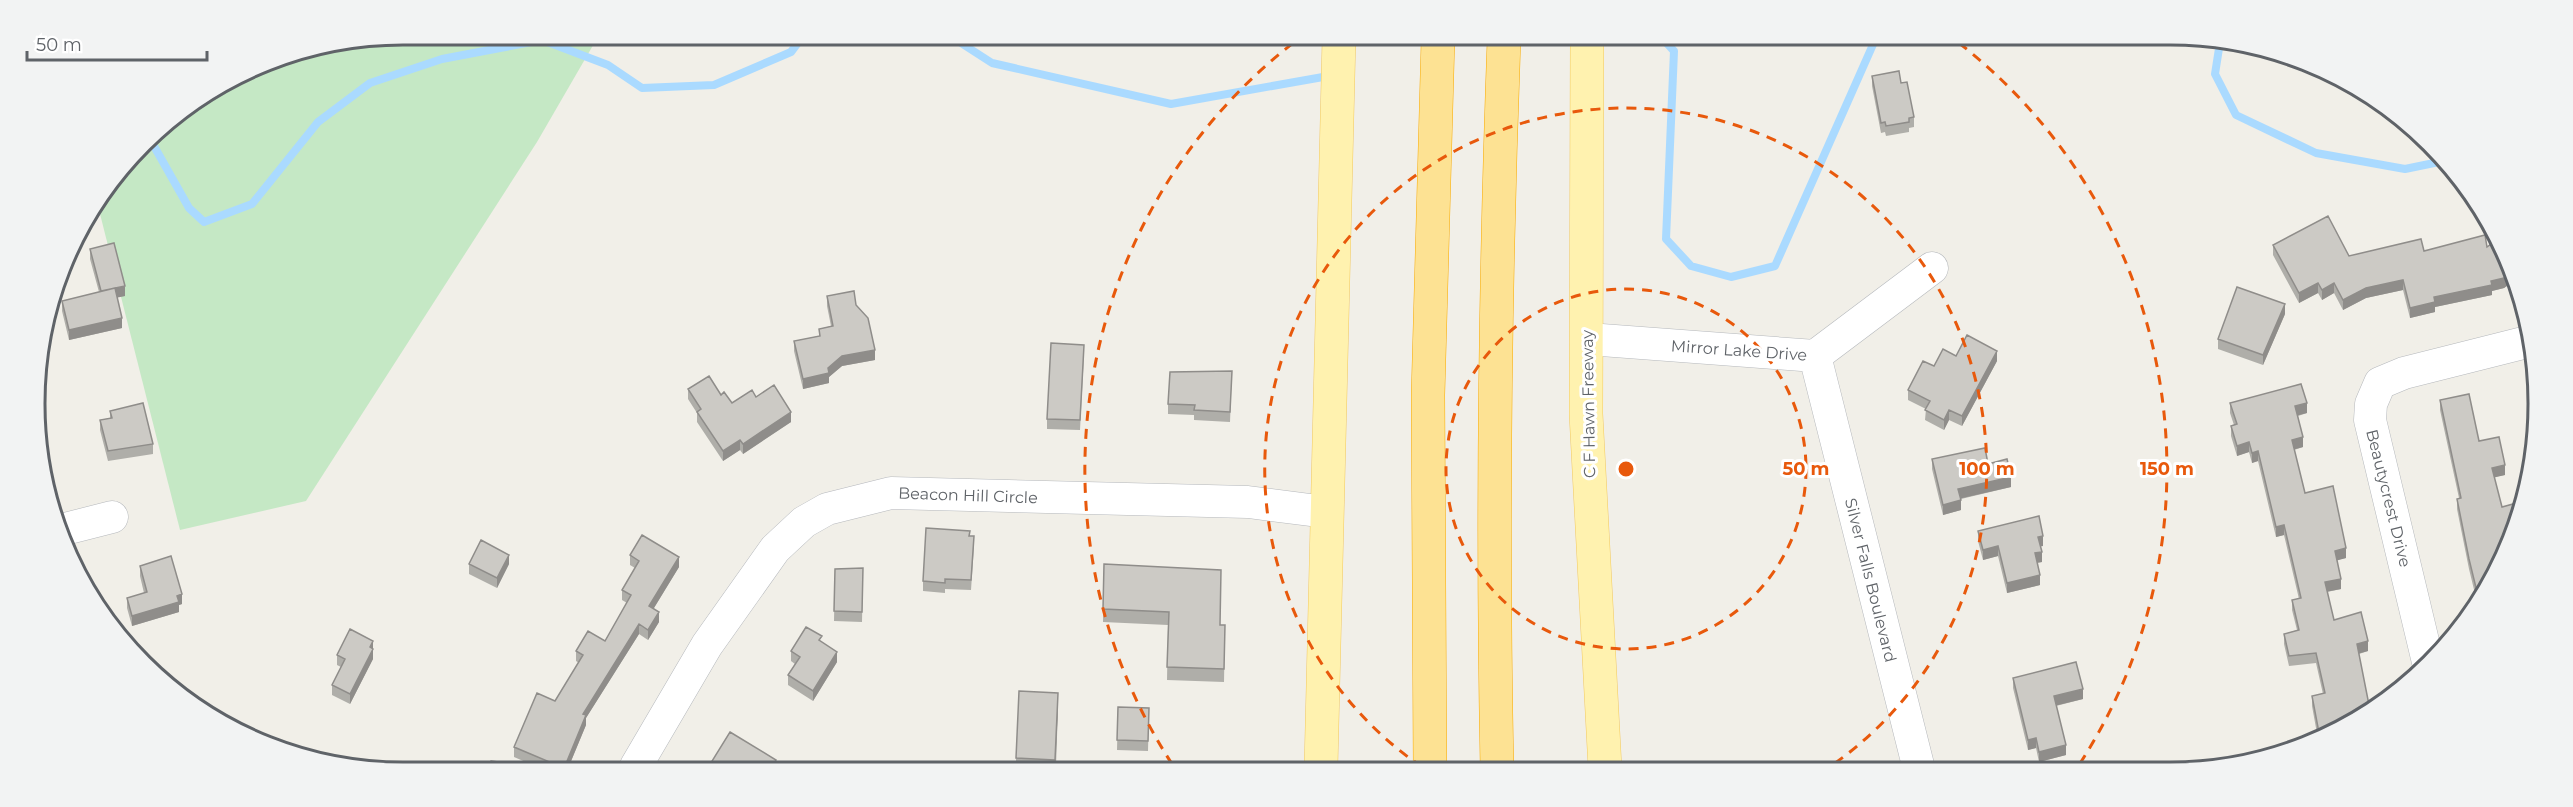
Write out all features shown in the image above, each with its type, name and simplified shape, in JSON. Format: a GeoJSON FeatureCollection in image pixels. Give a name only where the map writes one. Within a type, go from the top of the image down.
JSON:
{"type":"FeatureCollection","features":[{"type":"Feature","properties":{"kind":"highway"},"geometry":{"type":"LineString","coordinates":[[1431,762],[1428,395],[1438,45]]}},
{"type":"Feature","properties":{"kind":"highway"},"geometry":{"type":"LineString","coordinates":[[1497,762],[1494,420],[1504,45]]}},
{"type":"Feature","properties":{"kind":"highway"},"geometry":{"type":"LineString","coordinates":[[1496,682],[1514,762]]}},
{"type":"Feature","properties":{"kind":"highway"},"geometry":{"type":"LineString","coordinates":[[1420,762],[1429,723]]}},
{"type":"Feature","properties":{"kind":"main road"},"geometry":{"type":"LineString","coordinates":[[1321,762],[1339,45]]}},
{"type":"Feature","properties":{"kind":"main road","name":"C F Hawn Freeway"},"geometry":{"type":"LineString","coordinates":[[1587,45],[1586,414],[1605,762]]}},
{"type":"Feature","properties":{"kind":"street","name":"Mirror Lake Drive"},"geometry":{"type":"LineString","coordinates":[[1588,339],[1815,356],[1932,268]]}},
{"type":"Feature","properties":{"kind":"street","name":"Beautycrest Drive"},"geometry":{"type":"LineString","coordinates":[[2426,654],[2370,420],[2372,404],[2380,383],[2404,373],[2523,343]]}},
{"type":"Feature","properties":{"kind":"street","name":"Silver Falls Boulevard"},"geometry":{"type":"LineString","coordinates":[[1815,356],[1917,762]]}},
{"type":"Feature","properties":{"kind":"street","name":"Beacon Hill Circle"},"geometry":{"type":"LineString","coordinates":[[638,762],[707,645],[775,549],[804,522],[827,509],[891,493],[1248,502],[1326,512]]}},
{"type":"Feature","properties":{"kind":"street"},"geometry":{"type":"LineString","coordinates":[[67,528],[112,517]]}},
{"type":"Feature","properties":{"kind":"green space"},"geometry":{"type":"Polygon","coordinates":[[[593,45],[537,142],[306,501],[180,530],[100,213],[134,167],[167,134],[204,105],[266,72],[311,57],[380,46],[593,45]]]}},
{"type":"Feature","properties":{"kind":"building"},"geometry":{"type":"Polygon","coordinates":[[[1899,71],[1901,83],[1907,82],[1914,117],[1909,118],[1909,122],[1886,126],[1885,122],[1881,123],[1872,76],[1899,71]]]}},
{"type":"Feature","properties":{"kind":"building"},"geometry":{"type":"Polygon","coordinates":[[[2328,216],[2349,256],[2421,239],[2424,251],[2485,235],[2487,247],[2491,244],[2505,277],[2491,281],[2492,285],[2434,297],[2435,302],[2410,308],[2403,280],[2366,288],[2343,300],[2334,283],[2322,290],[2318,283],[2299,293],[2273,245],[2328,216]]]}},
{"type":"Feature","properties":{"kind":"building"},"geometry":{"type":"Polygon","coordinates":[[[114,243],[125,286],[101,291],[90,249],[114,243]]]}},
{"type":"Feature","properties":{"kind":"building"},"geometry":{"type":"Polygon","coordinates":[[[2237,287],[2285,304],[2263,355],[2218,339],[2237,287]]]}},
{"type":"Feature","properties":{"kind":"building"},"geometry":{"type":"Polygon","coordinates":[[[115,288],[122,318],[69,330],[62,301],[115,288]]]}},
{"type":"Feature","properties":{"kind":"building"},"geometry":{"type":"Polygon","coordinates":[[[854,291],[856,305],[868,318],[875,350],[842,356],[828,368],[829,373],[803,379],[794,341],[820,336],[819,329],[833,326],[827,296],[854,291]]]}},
{"type":"Feature","properties":{"kind":"building"},"geometry":{"type":"Polygon","coordinates":[[[1967,335],[1997,351],[1962,416],[1949,410],[1944,420],[1925,410],[1930,401],[1908,390],[1923,361],[1934,366],[1943,349],[1956,356],[1967,335]]]}},
{"type":"Feature","properties":{"kind":"building"},"geometry":{"type":"Polygon","coordinates":[[[1051,343],[1084,345],[1080,420],[1047,419],[1051,343]]]}},
{"type":"Feature","properties":{"kind":"building"},"geometry":{"type":"Polygon","coordinates":[[[1232,371],[1230,412],[1194,410],[1195,405],[1168,404],[1170,372],[1232,371]]]}},
{"type":"Feature","properties":{"kind":"building"},"geometry":{"type":"Polygon","coordinates":[[[709,376],[721,395],[724,392],[732,403],[752,390],[756,397],[774,385],[791,412],[743,444],[740,440],[723,451],[697,412],[701,409],[688,389],[709,376]]]}},
{"type":"Feature","properties":{"kind":"building"},"geometry":{"type":"Polygon","coordinates":[[[2301,384],[2307,403],[2295,406],[2303,437],[2292,440],[2305,493],[2333,486],[2346,548],[2335,551],[2341,579],[2325,582],[2334,620],[2361,612],[2368,641],[2357,644],[2368,702],[2318,730],[2312,696],[2325,693],[2316,653],[2289,656],[2284,634],[2299,630],[2292,600],[2301,598],[2284,525],[2276,527],[2258,451],[2252,453],[2249,442],[2237,446],[2231,426],[2237,424],[2230,403],[2301,384]]]}},
{"type":"Feature","properties":{"kind":"building"},"geometry":{"type":"Polygon","coordinates":[[[2469,394],[2479,441],[2499,437],[2505,465],[2492,468],[2502,507],[2513,505],[2501,541],[2476,589],[2457,499],[2461,498],[2440,400],[2469,394]]]}},
{"type":"Feature","properties":{"kind":"building"},"geometry":{"type":"Polygon","coordinates":[[[143,403],[153,444],[108,451],[100,420],[112,418],[110,411],[143,403]]]}},
{"type":"Feature","properties":{"kind":"building"},"geometry":{"type":"Polygon","coordinates":[[[1985,448],[1988,464],[2007,459],[2011,477],[1958,489],[1961,500],[1943,505],[1932,459],[1985,448]]]}},
{"type":"Feature","properties":{"kind":"building"},"geometry":{"type":"Polygon","coordinates":[[[2039,516],[2043,536],[2038,537],[2042,552],[2035,553],[2040,575],[2007,583],[1998,546],[1983,550],[1978,531],[2039,516]]]}},
{"type":"Feature","properties":{"kind":"building"},"geometry":{"type":"Polygon","coordinates":[[[926,528],[970,531],[969,536],[974,536],[971,580],[945,579],[945,583],[923,581],[926,528]]]}},
{"type":"Feature","properties":{"kind":"building"},"geometry":{"type":"Polygon","coordinates":[[[642,535],[679,557],[649,606],[659,612],[648,630],[639,624],[583,714],[586,715],[567,762],[550,762],[514,747],[537,693],[555,701],[583,655],[576,651],[588,631],[605,641],[631,595],[622,590],[639,561],[630,555],[642,535]]]}},
{"type":"Feature","properties":{"kind":"building"},"geometry":{"type":"Polygon","coordinates":[[[481,540],[509,555],[497,578],[469,564],[481,540]]]}},
{"type":"Feature","properties":{"kind":"building"},"geometry":{"type":"Polygon","coordinates":[[[171,556],[182,594],[177,596],[179,602],[132,616],[127,598],[147,592],[140,566],[171,556]]]}},
{"type":"Feature","properties":{"kind":"building"},"geometry":{"type":"Polygon","coordinates":[[[1104,564],[1221,570],[1220,625],[1225,625],[1224,669],[1167,667],[1169,612],[1103,609],[1104,564]]]}},
{"type":"Feature","properties":{"kind":"building"},"geometry":{"type":"Polygon","coordinates":[[[863,568],[862,612],[834,611],[835,569],[863,568]]]}},
{"type":"Feature","properties":{"kind":"building"},"geometry":{"type":"Polygon","coordinates":[[[806,627],[822,636],[819,640],[837,652],[813,691],[788,675],[800,657],[791,651],[806,627]]]}},
{"type":"Feature","properties":{"kind":"building"},"geometry":{"type":"Polygon","coordinates":[[[350,629],[373,641],[370,647],[373,649],[350,694],[332,685],[345,659],[337,655],[350,629]]]}},
{"type":"Feature","properties":{"kind":"building"},"geometry":{"type":"Polygon","coordinates":[[[2076,662],[2083,689],[2054,696],[2066,745],[2039,752],[2036,738],[2028,740],[2013,678],[2076,662]]]}},
{"type":"Feature","properties":{"kind":"building"},"geometry":{"type":"Polygon","coordinates":[[[1019,691],[1058,693],[1055,760],[1016,758],[1019,691]]]}},
{"type":"Feature","properties":{"kind":"building"},"geometry":{"type":"Polygon","coordinates":[[[1118,707],[1149,708],[1148,741],[1117,740],[1118,707]]]}},
{"type":"Feature","properties":{"kind":"building"},"geometry":{"type":"Polygon","coordinates":[[[730,732],[776,760],[775,762],[711,762],[730,732]]]}},
{"type":"Feature","properties":{"kind":"waterway"},"geometry":{"type":"LineString","coordinates":[[154,146],[189,208],[204,222],[252,204],[318,122],[370,83],[442,59],[516,45]]}},
{"type":"Feature","properties":{"kind":"waterway"},"geometry":{"type":"LineString","coordinates":[[555,45],[608,65],[642,88],[714,85],[791,52],[796,45]]}},
{"type":"Feature","properties":{"kind":"waterway"},"geometry":{"type":"LineString","coordinates":[[964,45],[992,63],[1171,104],[1323,77]]}},
{"type":"Feature","properties":{"kind":"waterway"},"geometry":{"type":"LineString","coordinates":[[1668,45],[1674,51],[1666,239],[1691,266],[1731,277],[1775,266],[1873,45]]}},
{"type":"Feature","properties":{"kind":"waterway"},"geometry":{"type":"LineString","coordinates":[[2219,49],[2215,74],[2236,115],[2316,153],[2405,169],[2435,163]]}}]}
